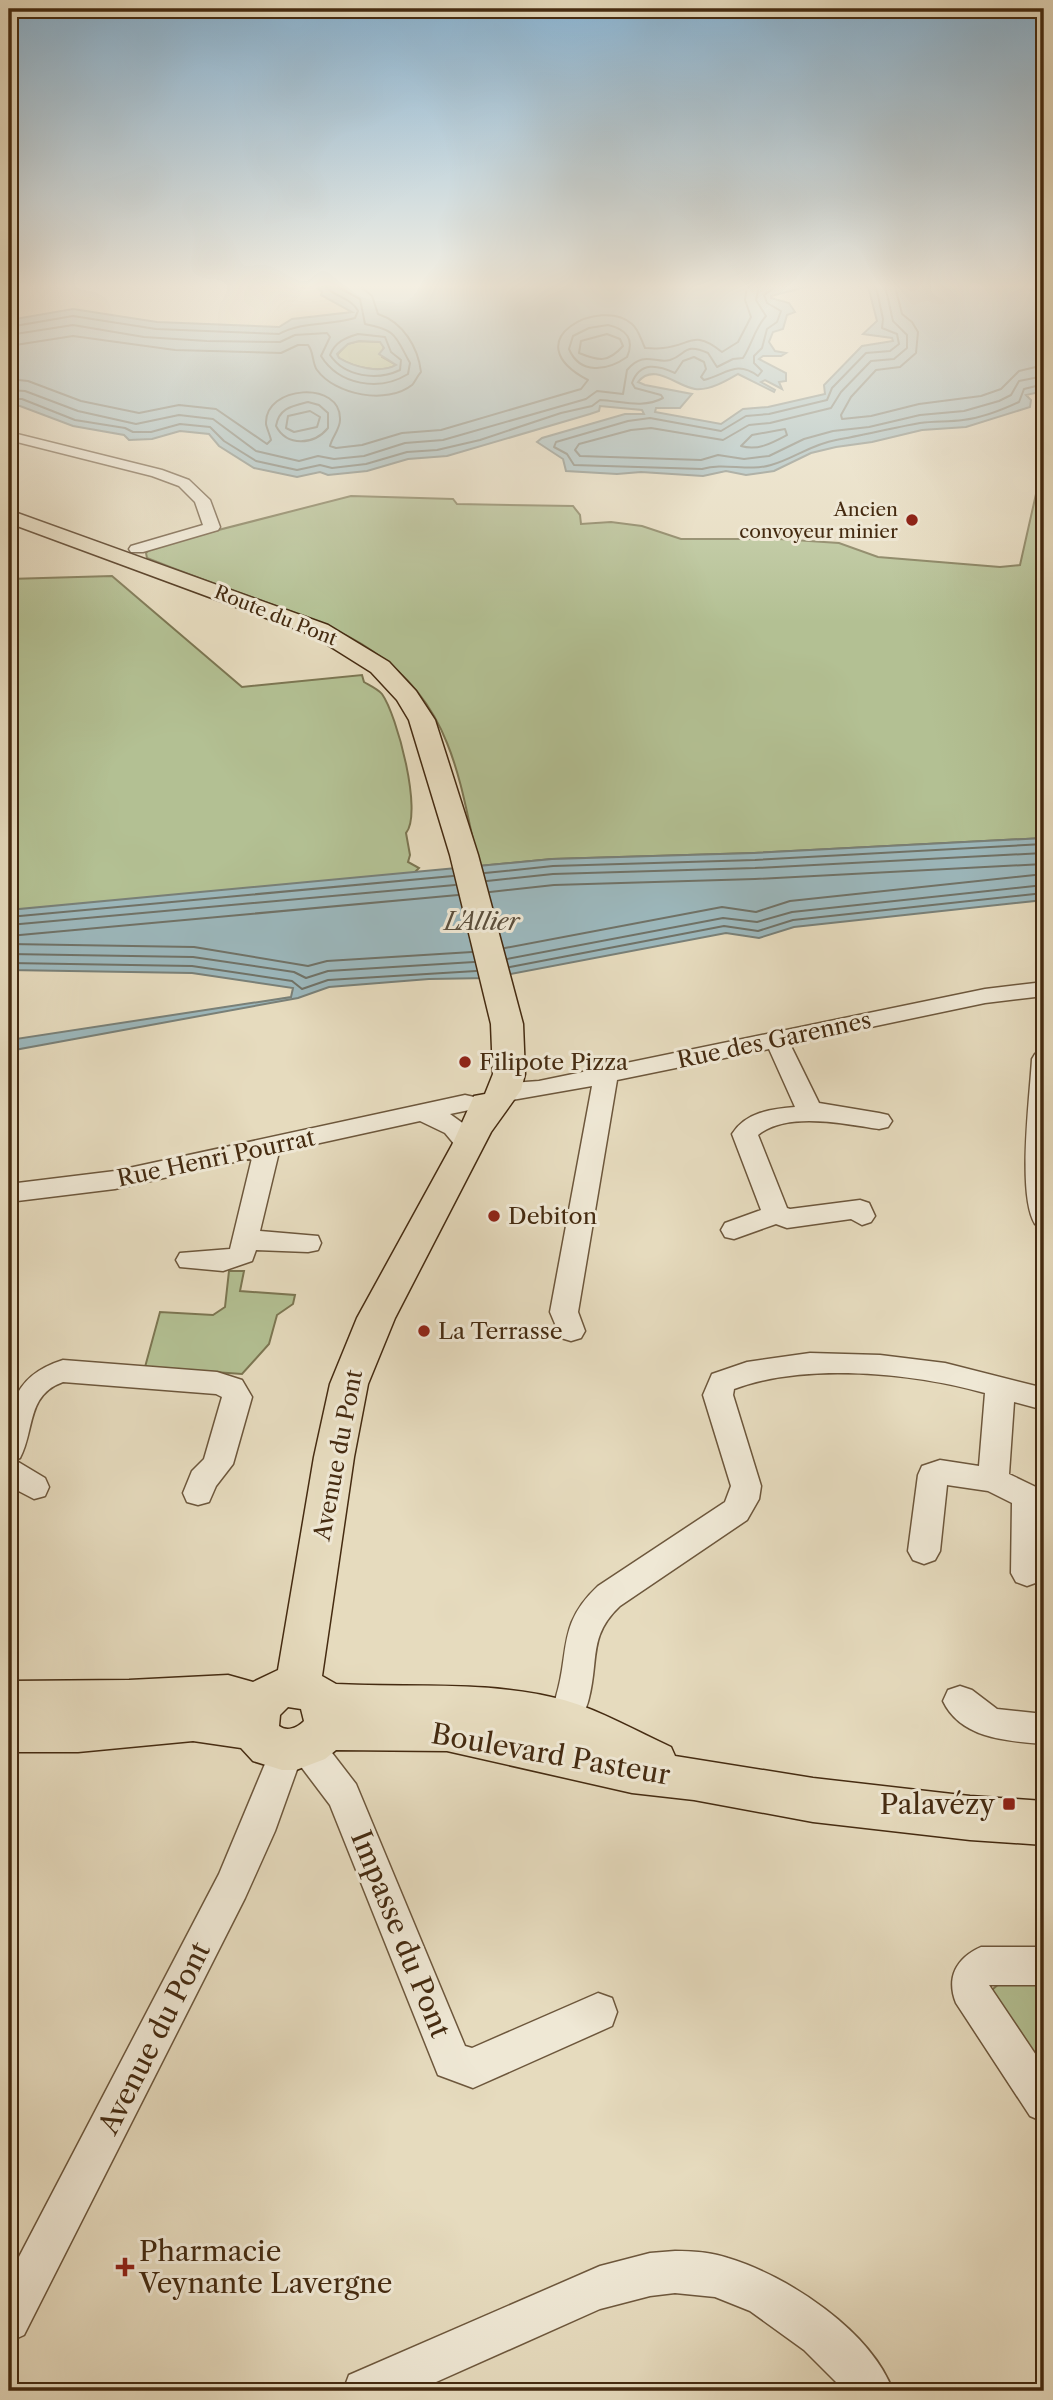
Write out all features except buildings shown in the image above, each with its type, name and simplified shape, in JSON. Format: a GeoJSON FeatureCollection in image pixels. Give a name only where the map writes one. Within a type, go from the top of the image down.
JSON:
{"type":"FeatureCollection","features":[{"type":"Feature","properties":{"kind":"main road","name":"Route du Pont"},"geometry":{"type":"LineString","coordinates":[[9,516],[320,629],[380,667],[407,696],[422,720],[464,855],[507,1024]]}},
{"type":"Feature","properties":{"kind":"main road"},"geometry":{"type":"LineString","coordinates":[[505,1090],[509,1062],[507,1024]]}},
{"type":"Feature","properties":{"kind":"main road","name":"Avenue du Pont"},"geometry":{"type":"LineString","coordinates":[[294,1722],[328,1492],[349,1384],[376,1318],[506,1051],[507,1024]]}},
{"type":"Feature","properties":{"kind":"main road","name":"Avenue du Pont"},"geometry":{"type":"LineString","coordinates":[[471,1125],[505,1090]]}},
{"type":"Feature","properties":{"kind":"main road"},"geometry":{"type":"LineString","coordinates":[[9,1701],[129,1700],[228,1695],[294,1722]]}},
{"type":"Feature","properties":{"kind":"main road"},"geometry":{"type":"LineString","coordinates":[[9,1732],[78,1732],[193,1721],[294,1722]]}},
{"type":"Feature","properties":{"kind":"main road","name":"Boulevard Pasteur"},"geometry":{"type":"LineString","coordinates":[[294,1722],[366,1728],[553,1735],[632,1772],[694,1779],[813,1800],[970,1818],[1044,1823]]}},
{"type":"Feature","properties":{"kind":"street"},"geometry":{"type":"LineString","coordinates":[[9,436],[157,473],[184,483],[197,493],[212,527],[137,549]]}},
{"type":"Feature","properties":{"kind":"street","name":"Rue des Garennes"},"geometry":{"type":"LineString","coordinates":[[505,1090],[539,1089],[985,996],[1044,989]]}},
{"type":"Feature","properties":{"kind":"street"},"geometry":{"type":"LineString","coordinates":[[775,1040],[786,1057],[809,1110]]}},
{"type":"Feature","properties":{"kind":"street"},"geometry":{"type":"LineString","coordinates":[[1043,1206],[1039,1186],[1044,1059]]}},
{"type":"Feature","properties":{"kind":"street"},"geometry":{"type":"LineString","coordinates":[[571,1331],[564,1312],[606,1076]]}},
{"type":"Feature","properties":{"kind":"street"},"geometry":{"type":"LineString","coordinates":[[863,1216],[860,1209],[787,1219],[777,1214],[745,1142],[745,1134],[753,1123],[804,1114],[809,1110],[879,1121]]}},
{"type":"Feature","properties":{"kind":"street"},"geometry":{"type":"LineString","coordinates":[[421,1113],[445,1119],[460,1131],[471,1125]]}},
{"type":"Feature","properties":{"kind":"street","name":"Rue Henri Pourrat"},"geometry":{"type":"LineString","coordinates":[[9,1192],[115,1180],[421,1113],[471,1125]]}},
{"type":"Feature","properties":{"kind":"street"},"geometry":{"type":"LineString","coordinates":[[190,1260],[223,1262],[242,1254],[267,1148]]}},
{"type":"Feature","properties":{"kind":"street"},"geometry":{"type":"LineString","coordinates":[[734,1230],[777,1214]]}},
{"type":"Feature","properties":{"kind":"street"},"geometry":{"type":"LineString","coordinates":[[245,1240],[308,1243]]}},
{"type":"Feature","properties":{"kind":"street"},"geometry":{"type":"LineString","coordinates":[[553,1735],[572,1700],[582,1637],[592,1612],[609,1596],[736,1511],[744,1499],[746,1486],[718,1395],[722,1382],[738,1373],[838,1362],[934,1373],[1044,1399]]}},
{"type":"Feature","properties":{"kind":"street"},"geometry":{"type":"LineString","coordinates":[[9,1450],[13,1413],[42,1376],[64,1371],[204,1382],[232,1388],[237,1397],[218,1464],[203,1480],[198,1493]]}},
{"type":"Feature","properties":{"kind":"street"},"geometry":{"type":"LineString","coordinates":[[993,1480],[1000,1387]]}},
{"type":"Feature","properties":{"kind":"street"},"geometry":{"type":"LineString","coordinates":[[9,1470],[34,1487]]}},
{"type":"Feature","properties":{"kind":"street"},"geometry":{"type":"LineString","coordinates":[[924,1550],[933,1475],[940,1472],[993,1480],[1027,1497],[1027,1573]]}},
{"type":"Feature","properties":{"kind":"street"},"geometry":{"type":"LineString","coordinates":[[960,1701],[990,1723],[1044,1729]]}},
{"type":"Feature","properties":{"kind":"street","name":"Impasse du Pont"},"geometry":{"type":"LineString","coordinates":[[294,1722],[344,1795],[452,2061],[473,2068],[598,2012]]}},
{"type":"Feature","properties":{"kind":"street","name":"Avenue du Pont"},"geometry":{"type":"LineString","coordinates":[[9,2320],[232,1886],[257,1831],[294,1722]]}},
{"type":"Feature","properties":{"kind":"street"},"geometry":{"type":"LineString","coordinates":[[1044,1966],[981,1966],[971,1976],[970,1990],[1044,2102]]}},
{"type":"Feature","properties":{"kind":"street"},"geometry":{"type":"LineString","coordinates":[[365,2391],[606,2285],[654,2274],[700,2273],[752,2286],[782,2306],[825,2337],[864,2379],[871,2391]]}},
{"type":"Feature","properties":{"kind":"green space"},"geometry":{"type":"Polygon","coordinates":[[[1044,486],[1044,838],[754,853],[552,859],[479,866],[462,789],[447,743],[433,714],[416,689],[396,669],[349,637],[322,624],[147,558],[146,553],[152,547],[351,496],[453,499],[457,504],[573,506],[580,515],[581,524],[611,522],[642,526],[681,539],[779,539],[839,543],[878,557],[1000,567],[1020,565],[1036,494],[1044,486]]]}},
{"type":"Feature","properties":{"kind":"green space"},"geometry":{"type":"Polygon","coordinates":[[[112,576],[242,687],[362,675],[364,682],[380,692],[388,705],[406,764],[412,806],[406,833],[410,855],[408,862],[419,868],[410,877],[9,923],[9,579],[112,576]]]}},
{"type":"Feature","properties":{"kind":"green space"},"geometry":{"type":"Polygon","coordinates":[[[229,1271],[244,1271],[240,1291],[295,1295],[293,1304],[277,1315],[269,1344],[242,1374],[145,1367],[160,1312],[213,1315],[225,1307],[229,1271]]]}},
{"type":"Feature","properties":{"kind":"green space"},"geometry":{"type":"Polygon","coordinates":[[[1044,1980],[1044,2078],[993,2001],[993,1989],[1001,1982],[1044,1980]]]}},
{"type":"Feature","properties":{"kind":"water"},"geometry":{"type":"Polygon","coordinates":[[[9,398],[689,398],[680,408],[656,408],[655,412],[721,424],[743,409],[768,407],[807,398],[1031,400],[1030,407],[966,427],[922,430],[836,447],[811,453],[774,471],[746,475],[726,471],[703,476],[566,471],[563,459],[537,442],[542,438],[625,414],[644,414],[642,410],[600,406],[599,411],[590,414],[447,456],[408,459],[367,471],[328,475],[320,472],[297,477],[254,468],[219,446],[209,434],[180,431],[152,439],[129,440],[124,435],[73,426],[20,406],[9,405],[9,398]]]}},
{"type":"Feature","properties":{"kind":"water","name":"L'Allier"},"geometry":{"type":"Polygon","coordinates":[[[1044,838],[1044,900],[794,927],[759,938],[726,933],[490,978],[429,979],[329,987],[298,998],[9,1051],[9,1040],[291,997],[293,988],[192,973],[9,970],[9,910],[552,859],[754,853],[1044,838]]]}},
{"type":"Feature","properties":{"kind":"place","name":"Ancien convoyeur minier"},"geometry":{"type":"Point","coordinates":[912,520]}},
{"type":"Feature","properties":{"kind":"place","name":"Filipote Pizza"},"geometry":{"type":"Point","coordinates":[465,1062]}},
{"type":"Feature","properties":{"kind":"place","name":"Debiton"},"geometry":{"type":"Point","coordinates":[494,1216]}},
{"type":"Feature","properties":{"kind":"place","name":"La Terrasse"},"geometry":{"type":"Point","coordinates":[424,1331]}},
{"type":"Feature","properties":{"kind":"place","name":"Palavézy"},"geometry":{"type":"Point","coordinates":[1009,1804]}},
{"type":"Feature","properties":{"kind":"place","name":"Pharmacie Veynante Lavergne"},"geometry":{"type":"Point","coordinates":[125,2267]}}]}
